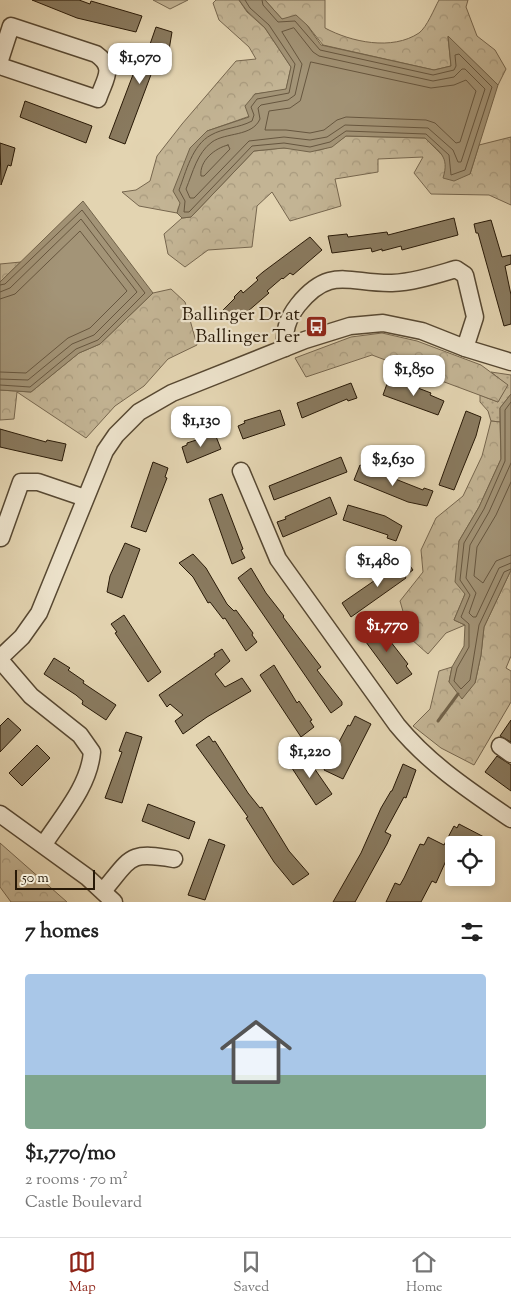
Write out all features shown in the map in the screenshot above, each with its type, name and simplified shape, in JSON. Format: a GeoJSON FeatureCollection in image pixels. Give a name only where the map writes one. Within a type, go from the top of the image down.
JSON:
{"type":"FeatureCollection","features":[{"type":"Feature","properties":{"kind":"street"},"geometry":{"type":"LineString","coordinates":[[0,60],[11,26],[96,54],[106,61],[109,68],[98,99],[0,66]]}},
{"type":"Feature","properties":{"kind":"street"},"geometry":{"type":"LineString","coordinates":[[285,348],[285,327],[293,311],[306,294],[322,282],[345,280],[400,282],[417,280],[456,270],[465,275],[475,317],[465,348]]}},
{"type":"Feature","properties":{"kind":"street"},"geometry":{"type":"LineString","coordinates":[[44,844],[82,786],[91,766],[92,752],[80,735],[31,696],[0,659],[22,637],[39,612],[105,451],[116,435],[139,412],[172,393],[285,348],[350,326],[384,324],[422,331],[465,348],[511,362]]}},
{"type":"Feature","properties":{"kind":"street"},"geometry":{"type":"LineString","coordinates":[[241,471],[278,559],[398,725],[418,750],[469,791],[511,819]]}},
{"type":"Feature","properties":{"kind":"street"},"geometry":{"type":"LineString","coordinates":[[1,538],[21,482],[38,482],[85,498]]}},
{"type":"Feature","properties":{"kind":"street"},"geometry":{"type":"LineString","coordinates":[[0,814],[44,844],[109,897],[131,859],[144,854],[174,859]]}},
{"type":"Feature","properties":{"kind":"green space"},"geometry":{"type":"Polygon","coordinates":[[[153,0],[188,0],[170,9],[153,0]]]}},
{"type":"Feature","properties":{"kind":"green space"},"geometry":{"type":"Polygon","coordinates":[[[216,0],[239,0],[247,12],[265,28],[291,67],[286,90],[255,94],[250,116],[207,131],[177,213],[139,206],[122,192],[136,190],[150,181],[157,156],[236,61],[256,59],[249,47],[219,20],[213,3],[216,0]]]}},
{"type":"Feature","properties":{"kind":"green space"},"geometry":{"type":"Polygon","coordinates":[[[265,0],[325,0],[325,28],[347,37],[384,43],[408,39],[419,33],[428,22],[439,0],[468,0],[466,7],[477,36],[495,50],[506,69],[498,85],[448,37],[451,66],[434,70],[323,45],[307,25],[282,19],[265,0]]]}},
{"type":"Feature","properties":{"kind":"green space"},"geometry":{"type":"Polygon","coordinates":[[[346,136],[425,138],[445,158],[447,167],[470,174],[479,145],[511,137],[511,205],[489,195],[431,194],[414,173],[423,157],[378,159],[378,172],[335,179],[341,206],[290,221],[272,192],[257,206],[252,247],[208,250],[185,267],[168,254],[164,234],[182,218],[191,217],[254,151],[282,148],[315,150],[328,147],[346,136]]]}},
{"type":"Feature","properties":{"kind":"green space"},"geometry":{"type":"Polygon","coordinates":[[[21,262],[1,281],[0,282],[0,264],[21,262]]]}},
{"type":"Feature","properties":{"kind":"green space"},"geometry":{"type":"Polygon","coordinates":[[[171,289],[185,302],[197,345],[168,359],[144,386],[115,406],[86,438],[17,392],[14,419],[0,420],[0,390],[31,392],[79,353],[100,344],[153,293],[171,289]]]}},
{"type":"Feature","properties":{"kind":"green space"},"geometry":{"type":"Polygon","coordinates":[[[382,333],[417,341],[481,365],[508,385],[498,402],[372,355],[306,377],[295,358],[351,337],[382,333]]]}},
{"type":"Feature","properties":{"kind":"green space"},"geometry":{"type":"Polygon","coordinates":[[[491,372],[511,375],[511,394],[500,408],[500,422],[491,421],[488,411],[480,402],[480,395],[498,402],[507,385],[491,372]]]}},
{"type":"Feature","properties":{"kind":"green space"},"geometry":{"type":"Polygon","coordinates":[[[491,421],[500,422],[501,459],[479,507],[459,541],[465,594],[454,620],[465,625],[446,633],[428,654],[411,639],[400,601],[423,572],[421,550],[436,518],[463,496],[482,456],[491,421]]]}},
{"type":"Feature","properties":{"kind":"green space"},"geometry":{"type":"Polygon","coordinates":[[[511,570],[511,656],[506,668],[511,671],[511,702],[474,765],[441,748],[413,726],[430,709],[439,671],[452,667],[449,682],[475,683],[484,627],[511,570]]]}},
{"type":"Feature","properties":{"kind":"green space"},"geometry":{"type":"Polygon","coordinates":[[[0,843],[67,902],[11,902],[0,887],[0,843]]]}},
{"type":"Feature","properties":{"kind":"water"},"geometry":{"type":"Polygon","coordinates":[[[239,0],[265,0],[282,19],[296,15],[307,25],[321,45],[434,70],[451,66],[448,36],[498,85],[470,174],[454,181],[443,178],[445,171],[444,159],[439,151],[425,138],[346,136],[332,147],[310,152],[284,148],[254,151],[191,217],[182,218],[177,213],[180,203],[173,191],[190,148],[207,131],[249,117],[245,106],[255,94],[286,89],[291,67],[265,28],[247,11],[239,0]]]}},
{"type":"Feature","properties":{"kind":"water"},"geometry":{"type":"Polygon","coordinates":[[[83,201],[153,293],[100,344],[79,353],[31,392],[0,390],[0,282],[83,201]]]}},
{"type":"Feature","properties":{"kind":"water"},"geometry":{"type":"Polygon","coordinates":[[[511,394],[511,570],[484,627],[475,683],[462,699],[449,682],[452,667],[464,646],[465,625],[454,620],[465,594],[455,582],[459,541],[479,507],[501,459],[500,408],[511,394]]]}},
{"type":"Feature","properties":{"kind":"building"},"geometry":{"type":"Polygon","coordinates":[[[32,0],[79,0],[90,4],[91,1],[142,16],[136,32],[77,18],[32,0]]]}},
{"type":"Feature","properties":{"kind":"building"},"geometry":{"type":"Polygon","coordinates":[[[156,27],[172,32],[169,50],[166,49],[160,66],[155,64],[125,144],[109,138],[134,72],[140,73],[156,27]]]}},
{"type":"Feature","properties":{"kind":"building"},"geometry":{"type":"Polygon","coordinates":[[[25,101],[92,126],[86,143],[20,117],[25,101]]]}},
{"type":"Feature","properties":{"kind":"building"},"geometry":{"type":"Polygon","coordinates":[[[0,143],[15,148],[11,166],[8,165],[1,185],[0,143]]]}},
{"type":"Feature","properties":{"kind":"building"},"geometry":{"type":"Polygon","coordinates":[[[454,218],[458,235],[402,250],[401,246],[382,251],[382,249],[372,252],[371,248],[332,253],[328,236],[347,234],[348,237],[387,232],[388,235],[454,218]]]}},
{"type":"Feature","properties":{"kind":"building"},"geometry":{"type":"Polygon","coordinates":[[[491,220],[502,257],[511,255],[511,264],[505,266],[511,295],[511,324],[504,326],[474,224],[491,220]]]}},
{"type":"Feature","properties":{"kind":"building"},"geometry":{"type":"Polygon","coordinates":[[[310,237],[322,250],[293,275],[290,273],[282,278],[267,291],[269,293],[232,325],[221,312],[234,297],[241,290],[243,293],[258,280],[256,278],[263,272],[310,237]]]}},
{"type":"Feature","properties":{"kind":"building"},"geometry":{"type":"Polygon","coordinates":[[[388,381],[410,387],[410,385],[431,393],[430,395],[444,401],[438,415],[383,395],[388,381]]]}},
{"type":"Feature","properties":{"kind":"building"},"geometry":{"type":"Polygon","coordinates":[[[351,383],[357,398],[348,401],[347,399],[302,418],[297,403],[351,383]]]}},
{"type":"Feature","properties":{"kind":"building"},"geometry":{"type":"Polygon","coordinates":[[[280,410],[285,425],[243,439],[238,426],[245,423],[244,421],[280,410]]]}},
{"type":"Feature","properties":{"kind":"building"},"geometry":{"type":"Polygon","coordinates":[[[466,411],[481,417],[476,436],[454,490],[439,485],[466,411]]]}},
{"type":"Feature","properties":{"kind":"building"},"geometry":{"type":"Polygon","coordinates":[[[0,429],[46,442],[47,440],[66,444],[62,461],[0,447],[0,429]]]}},
{"type":"Feature","properties":{"kind":"building"},"geometry":{"type":"Polygon","coordinates":[[[215,434],[221,449],[187,463],[182,447],[187,445],[187,443],[215,434]]]}},
{"type":"Feature","properties":{"kind":"building"},"geometry":{"type":"Polygon","coordinates":[[[341,457],[347,472],[274,500],[269,486],[341,457]]]}},
{"type":"Feature","properties":{"kind":"building"},"geometry":{"type":"Polygon","coordinates":[[[153,462],[168,468],[165,477],[167,478],[146,532],[131,527],[153,462]]]}},
{"type":"Feature","properties":{"kind":"building"},"geometry":{"type":"Polygon","coordinates":[[[360,465],[423,490],[424,488],[433,491],[427,506],[408,502],[354,480],[360,465]]]}},
{"type":"Feature","properties":{"kind":"building"},"geometry":{"type":"Polygon","coordinates":[[[222,494],[245,558],[232,564],[209,499],[222,494]]]}},
{"type":"Feature","properties":{"kind":"building"},"geometry":{"type":"Polygon","coordinates":[[[330,497],[337,514],[283,537],[277,522],[330,497]]]}},
{"type":"Feature","properties":{"kind":"building"},"geometry":{"type":"Polygon","coordinates":[[[348,505],[385,516],[402,526],[396,541],[387,538],[388,535],[343,520],[348,505]]]}},
{"type":"Feature","properties":{"kind":"building"},"geometry":{"type":"Polygon","coordinates":[[[125,543],[140,549],[122,598],[107,592],[110,576],[125,543]]]}},
{"type":"Feature","properties":{"kind":"building"},"geometry":{"type":"Polygon","coordinates":[[[193,554],[206,568],[227,604],[234,611],[236,610],[253,633],[252,635],[257,642],[246,651],[225,618],[223,619],[210,602],[208,603],[193,577],[179,563],[193,554]]]}},
{"type":"Feature","properties":{"kind":"building"},"geometry":{"type":"Polygon","coordinates":[[[405,559],[413,570],[405,576],[406,578],[351,617],[342,603],[397,565],[396,563],[405,559]]]}},
{"type":"Feature","properties":{"kind":"building"},"geometry":{"type":"Polygon","coordinates":[[[251,568],[266,593],[321,667],[317,670],[342,702],[342,705],[331,713],[238,578],[251,568]]]}},
{"type":"Feature","properties":{"kind":"building"},"geometry":{"type":"Polygon","coordinates":[[[124,615],[161,672],[148,682],[111,624],[124,615]]]}},
{"type":"Feature","properties":{"kind":"building"},"geometry":{"type":"Polygon","coordinates":[[[376,623],[408,664],[406,666],[412,674],[397,684],[360,634],[376,623]]]}},
{"type":"Feature","properties":{"kind":"building"},"geometry":{"type":"Polygon","coordinates":[[[222,649],[230,661],[215,674],[225,687],[242,678],[251,691],[207,717],[183,734],[175,721],[183,715],[170,704],[167,707],[159,695],[215,656],[214,654],[222,649]]]}},
{"type":"Feature","properties":{"kind":"building"},"geometry":{"type":"Polygon","coordinates":[[[54,658],[70,668],[68,670],[84,681],[83,683],[116,705],[106,720],[82,704],[83,701],[76,695],[44,674],[54,658]]]}},
{"type":"Feature","properties":{"kind":"building"},"geometry":{"type":"Polygon","coordinates":[[[274,665],[297,703],[299,701],[312,720],[310,721],[314,727],[301,737],[260,675],[274,665]]]}},
{"type":"Feature","properties":{"kind":"building"},"geometry":{"type":"Polygon","coordinates":[[[355,716],[371,724],[343,779],[324,770],[348,725],[350,726],[355,716]]]}},
{"type":"Feature","properties":{"kind":"building"},"geometry":{"type":"Polygon","coordinates":[[[8,718],[21,730],[0,752],[0,726],[8,718]]]}},
{"type":"Feature","properties":{"kind":"building"},"geometry":{"type":"Polygon","coordinates":[[[511,720],[511,742],[500,736],[511,720]]]}},
{"type":"Feature","properties":{"kind":"building"},"geometry":{"type":"Polygon","coordinates":[[[126,732],[142,737],[122,803],[105,798],[122,752],[119,751],[126,732]]]}},
{"type":"Feature","properties":{"kind":"building"},"geometry":{"type":"Polygon","coordinates":[[[209,736],[213,742],[215,741],[248,793],[260,808],[262,807],[289,851],[309,874],[293,885],[274,862],[246,818],[248,817],[196,745],[209,736]]]}},
{"type":"Feature","properties":{"kind":"building"},"geometry":{"type":"Polygon","coordinates":[[[37,745],[50,758],[22,786],[9,773],[37,745]]]}},
{"type":"Feature","properties":{"kind":"building"},"geometry":{"type":"Polygon","coordinates":[[[303,752],[332,794],[316,805],[288,762],[303,752]]]}},
{"type":"Feature","properties":{"kind":"building"},"geometry":{"type":"Polygon","coordinates":[[[497,756],[511,765],[511,791],[485,772],[497,756]]]}},
{"type":"Feature","properties":{"kind":"building"},"geometry":{"type":"Polygon","coordinates":[[[403,764],[416,770],[406,798],[404,797],[385,832],[391,835],[387,844],[355,902],[333,902],[361,853],[381,808],[392,791],[403,764]]]}},
{"type":"Feature","properties":{"kind":"building"},"geometry":{"type":"Polygon","coordinates":[[[148,804],[195,822],[189,839],[142,821],[148,804]]]}},
{"type":"Feature","properties":{"kind":"building"},"geometry":{"type":"Polygon","coordinates":[[[459,824],[482,836],[449,836],[454,826],[457,828],[459,824]]]}},
{"type":"Feature","properties":{"kind":"building"},"geometry":{"type":"Polygon","coordinates":[[[428,837],[444,845],[445,843],[445,863],[436,883],[432,881],[421,902],[386,902],[395,883],[400,885],[420,844],[424,845],[428,837]]]}},
{"type":"Feature","properties":{"kind":"building"},"geometry":{"type":"Polygon","coordinates":[[[209,839],[225,845],[205,900],[188,895],[209,839]]]}},
{"type":"Feature","properties":{"kind":"waterway"},"geometry":{"type":"LineString","coordinates":[[438,721],[458,694]]}},
{"type":"Feature","properties":{"kind":"place","name":"Ballinger Dr at Ballinger Ter"},"geometry":{"type":"Point","coordinates":[316,326]}}]}
